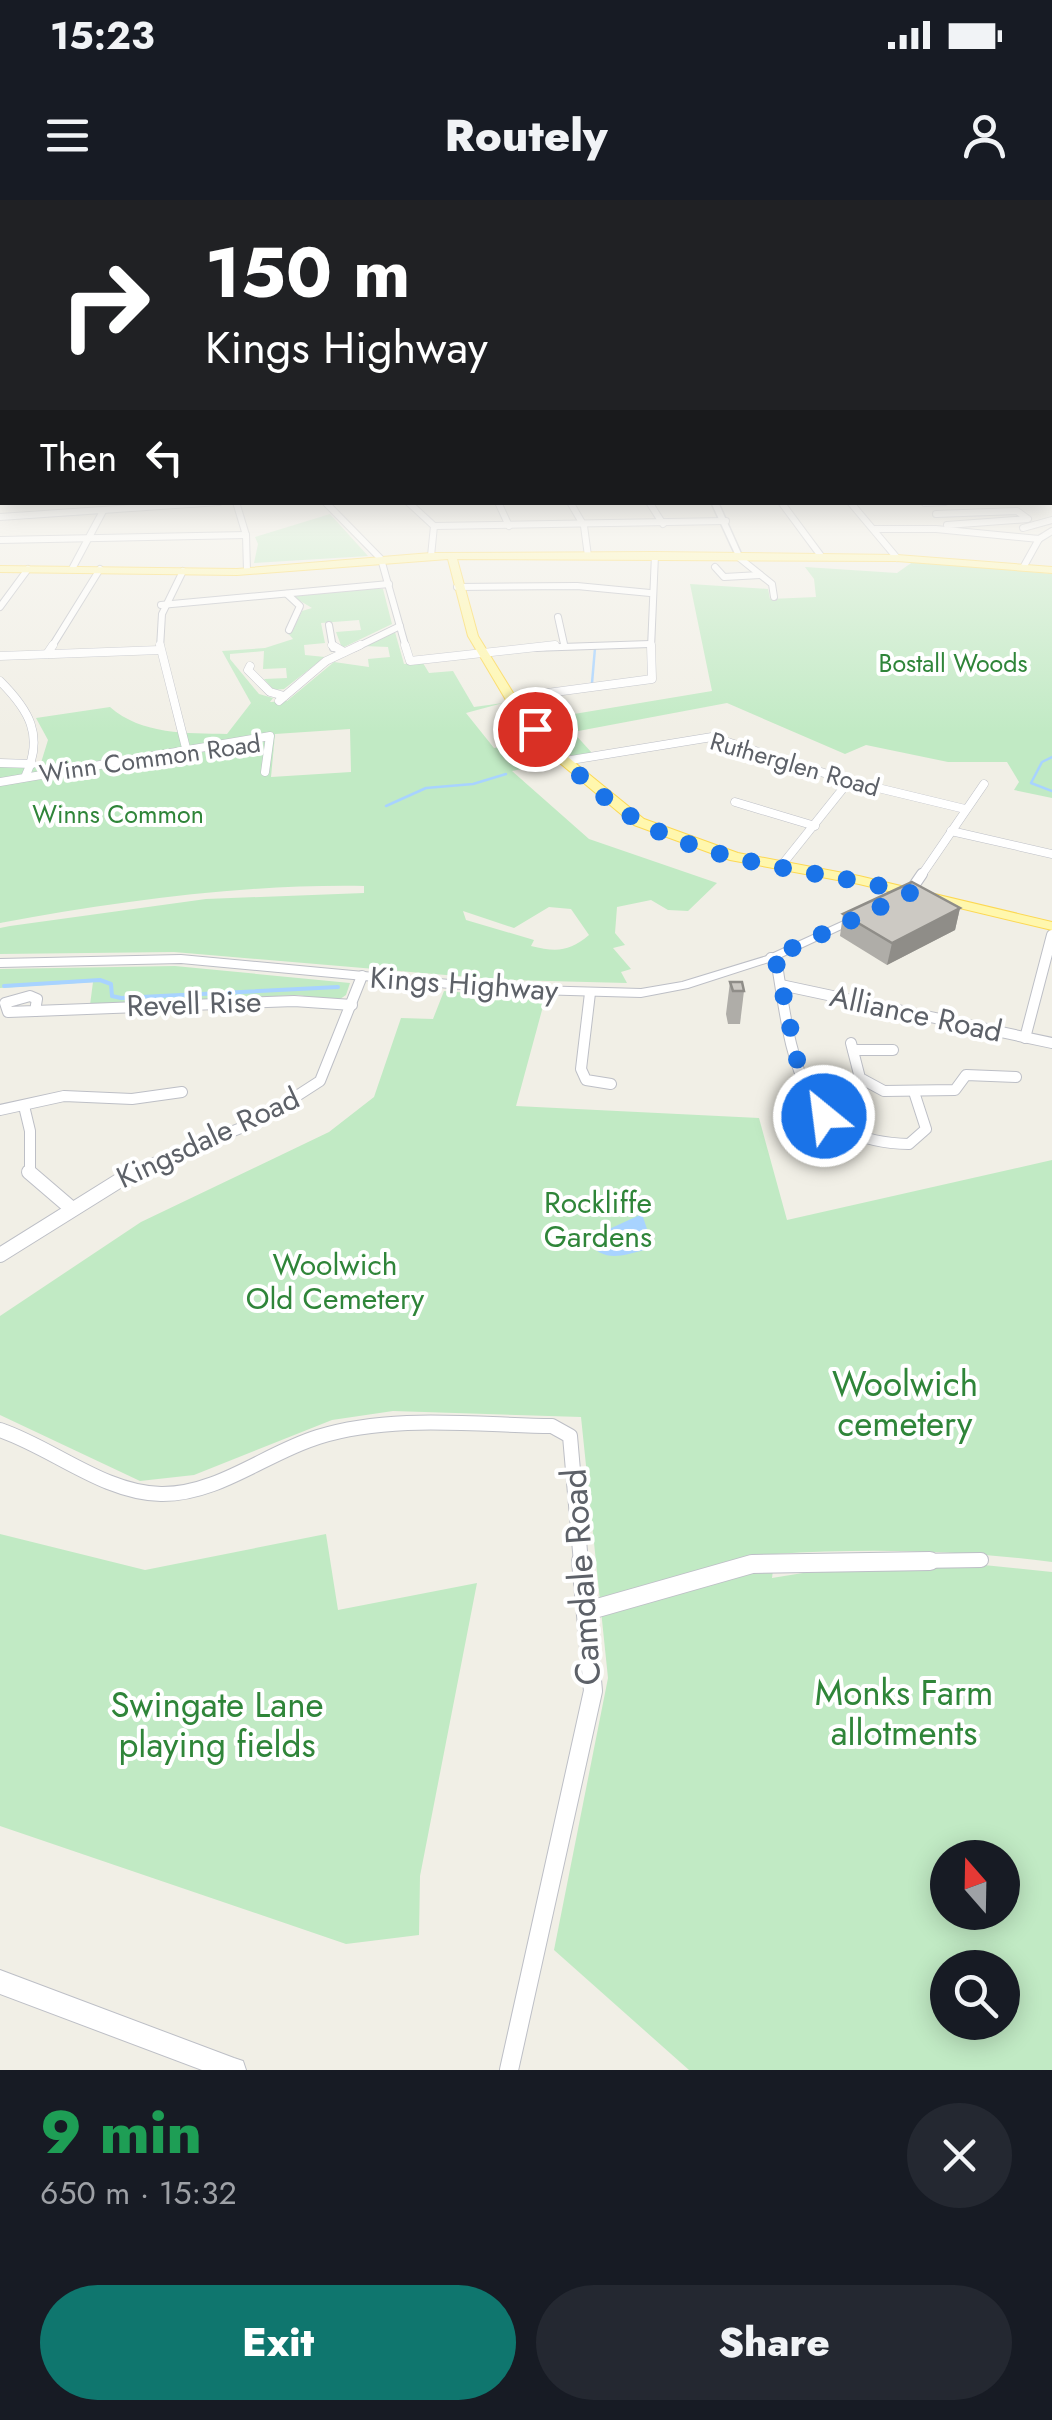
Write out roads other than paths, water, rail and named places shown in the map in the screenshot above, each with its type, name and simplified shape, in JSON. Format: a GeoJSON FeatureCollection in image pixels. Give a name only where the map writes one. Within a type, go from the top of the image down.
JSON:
{"type":"FeatureCollection","features":[{"type":"Feature","properties":{"kind":"main road"},"geometry":{"type":"LineString","coordinates":[[0,569],[247,571],[393,558]]}},
{"type":"Feature","properties":{"kind":"main road"},"geometry":{"type":"LineString","coordinates":[[452,558],[457,586],[480,653],[510,698],[565,761],[650,827],[723,854],[1052,926]]}},
{"type":"Feature","properties":{"kind":"main road"},"geometry":{"type":"LineString","coordinates":[[901,558],[1052,570]]}},
{"type":"Feature","properties":{"kind":"street"},"geometry":{"type":"LineString","coordinates":[[72,569],[78,558]]}},
{"type":"Feature","properties":{"kind":"street"},"geometry":{"type":"LineString","coordinates":[[247,558],[247,571]]}},
{"type":"Feature","properties":{"kind":"street"},"geometry":{"type":"LineString","coordinates":[[510,698],[652,679],[650,592],[655,558]]}},
{"type":"Feature","properties":{"kind":"street"},"geometry":{"type":"LineString","coordinates":[[741,558],[772,584],[774,597]]}},
{"type":"Feature","properties":{"kind":"street"},"geometry":{"type":"LineString","coordinates":[[1024,566],[1028,558]]}},
{"type":"Feature","properties":{"kind":"street"},"geometry":{"type":"LineString","coordinates":[[381,559],[410,661],[564,644],[650,644]]}},
{"type":"Feature","properties":{"kind":"street"},"geometry":{"type":"LineString","coordinates":[[715,567],[724,578],[760,575]]}},
{"type":"Feature","properties":{"kind":"street"},"geometry":{"type":"LineString","coordinates":[[2,604],[28,569]]}},
{"type":"Feature","properties":{"kind":"street"},"geometry":{"type":"LineString","coordinates":[[47,654],[100,569]]}},
{"type":"Feature","properties":{"kind":"street"},"geometry":{"type":"LineString","coordinates":[[183,571],[161,606],[157,630],[186,748]]}},
{"type":"Feature","properties":{"kind":"street"},"geometry":{"type":"LineString","coordinates":[[161,606],[389,584]]}},
{"type":"Feature","properties":{"kind":"street"},"geometry":{"type":"LineString","coordinates":[[457,586],[576,586],[650,592]]}},
{"type":"Feature","properties":{"kind":"street"},"geometry":{"type":"LineString","coordinates":[[287,594],[300,606],[290,630]]}},
{"type":"Feature","properties":{"kind":"street"},"geometry":{"type":"LineString","coordinates":[[558,617],[564,644]]}},
{"type":"Feature","properties":{"kind":"street"},"geometry":{"type":"LineString","coordinates":[[329,625],[333,648],[344,652]]}},
{"type":"Feature","properties":{"kind":"street"},"geometry":{"type":"LineString","coordinates":[[250,666],[248,670],[282,699],[326,661],[400,626]]}},
{"type":"Feature","properties":{"kind":"street"},"geometry":{"type":"LineString","coordinates":[[0,656],[160,650]]}},
{"type":"Feature","properties":{"kind":"street"},"geometry":{"type":"LineString","coordinates":[[0,680],[39,734],[26,776]]}},
{"type":"Feature","properties":{"kind":"street"},"geometry":{"type":"LineString","coordinates":[[0,700],[13,697]]}},
{"type":"Feature","properties":{"kind":"street","name":"Winn Common Road"},"geometry":{"type":"LineString","coordinates":[[0,782],[270,736],[264,772]]}},
{"type":"Feature","properties":{"kind":"street","name":"Rutherglen Road"},"geometry":{"type":"LineString","coordinates":[[565,761],[707,737],[850,781],[966,809]]}},
{"type":"Feature","properties":{"kind":"street"},"geometry":{"type":"LineString","coordinates":[[0,763],[32,764]]}},
{"type":"Feature","properties":{"kind":"street"},"geometry":{"type":"LineString","coordinates":[[781,866],[850,781]]}},
{"type":"Feature","properties":{"kind":"street"},"geometry":{"type":"LineString","coordinates":[[893,900],[910,893],[984,784]]}},
{"type":"Feature","properties":{"kind":"street"},"geometry":{"type":"LineString","coordinates":[[735,802],[815,826]]}},
{"type":"Feature","properties":{"kind":"street"},"geometry":{"type":"LineString","coordinates":[[951,830],[1052,854]]}},
{"type":"Feature","properties":{"kind":"street","name":"Kings Highway"},"geometry":{"type":"LineString","coordinates":[[0,963],[195,959],[590,993],[662,990],[771,958],[877,908]]}},
{"type":"Feature","properties":{"kind":"street"},"geometry":{"type":"LineString","coordinates":[[1025,1038],[1052,935]]}},
{"type":"Feature","properties":{"kind":"street"},"geometry":{"type":"LineString","coordinates":[[771,958],[777,965],[801,1078],[808,1098],[824,1116],[882,1144],[910,1144],[922,1137],[926,1129],[914,1092]]}},
{"type":"Feature","properties":{"kind":"street","name":"Kingsdale Road"},"geometry":{"type":"LineString","coordinates":[[0,1255],[131,1171],[258,1120],[308,1090],[327,1071],[362,976]]}},
{"type":"Feature","properties":{"kind":"street","name":"Alliance Road"},"geometry":{"type":"LineString","coordinates":[[780,985],[1052,1043]]}},
{"type":"Feature","properties":{"kind":"street"},"geometry":{"type":"LineString","coordinates":[[590,993],[582,1068],[586,1080],[610,1084]]}},
{"type":"Feature","properties":{"kind":"street","name":"Revell Rise"},"geometry":{"type":"LineString","coordinates":[[36,1010],[294,1000],[352,1004]]}},
{"type":"Feature","properties":{"kind":"street"},"geometry":{"type":"LineString","coordinates":[[893,1050],[852,1046],[866,1084],[884,1092],[914,1092],[955,1090],[962,1087],[966,1075],[1016,1077]]}},
{"type":"Feature","properties":{"kind":"street"},"geometry":{"type":"LineString","coordinates":[[0,1110],[64,1096],[132,1099],[182,1092]]}},
{"type":"Feature","properties":{"kind":"street"},"geometry":{"type":"LineString","coordinates":[[24,1106],[30,1131],[29,1173],[70,1208]]}},
{"type":"Feature","properties":{"kind":"street","name":"Camdale Road"},"geometry":{"type":"LineString","coordinates":[[0,1430],[34,1439],[130,1491],[167,1495],[208,1483],[319,1436],[367,1428],[563,1428],[570,1436],[593,1691],[508,2070]]}},
{"type":"Feature","properties":{"kind":"street"},"geometry":{"type":"LineString","coordinates":[[588,1611],[752,1564],[980,1560]]}},
{"type":"Feature","properties":{"kind":"street"},"geometry":{"type":"LineString","coordinates":[[0,1982],[234,2070]]}},
{"type":"Feature","properties":{"kind":"water"},"geometry":{"type":"Polygon","coordinates":[[[642,1214],[649,1235],[644,1250],[605,1255],[585,1240],[642,1214]]]}},
{"type":"Feature","properties":{"kind":"waterway"},"geometry":{"type":"LineString","coordinates":[[592,683],[595,648]]}},
{"type":"Feature","properties":{"kind":"waterway"},"geometry":{"type":"LineString","coordinates":[[1052,757],[1042,762],[1031,783],[1052,791]]}},
{"type":"Feature","properties":{"kind":"waterway"},"geometry":{"type":"LineString","coordinates":[[386,806],[426,788],[473,784],[506,774]]}},
{"type":"Feature","properties":{"kind":"waterway"},"geometry":{"type":"LineString","coordinates":[[4,986],[100,980],[111,984],[112,996],[121,998],[338,987]]}},
{"type":"Feature","properties":{"kind":"park label","name":"Bostall Woods"},"geometry":{"type":"Point","coordinates":[953,663]}},
{"type":"Feature","properties":{"kind":"park label","name":"Winns Common"},"geometry":{"type":"Point","coordinates":[118,814]}},
{"type":"Feature","properties":{"kind":"park label","name":"Rockliffe Gardens"},"geometry":{"type":"Point","coordinates":[598,1220]}},
{"type":"Feature","properties":{"kind":"park label","name":"Woolwich Old Cemetery"},"geometry":{"type":"Point","coordinates":[335,1282]}},
{"type":"Feature","properties":{"kind":"park label","name":"Woolwich cemetery"},"geometry":{"type":"Point","coordinates":[905,1404]}},
{"type":"Feature","properties":{"kind":"park label","name":"Monks Farm allotments"},"geometry":{"type":"Point","coordinates":[904,1713]}},
{"type":"Feature","properties":{"kind":"park label","name":"Swingate Lane playing fields"},"geometry":{"type":"Point","coordinates":[217,1725]}}]}
